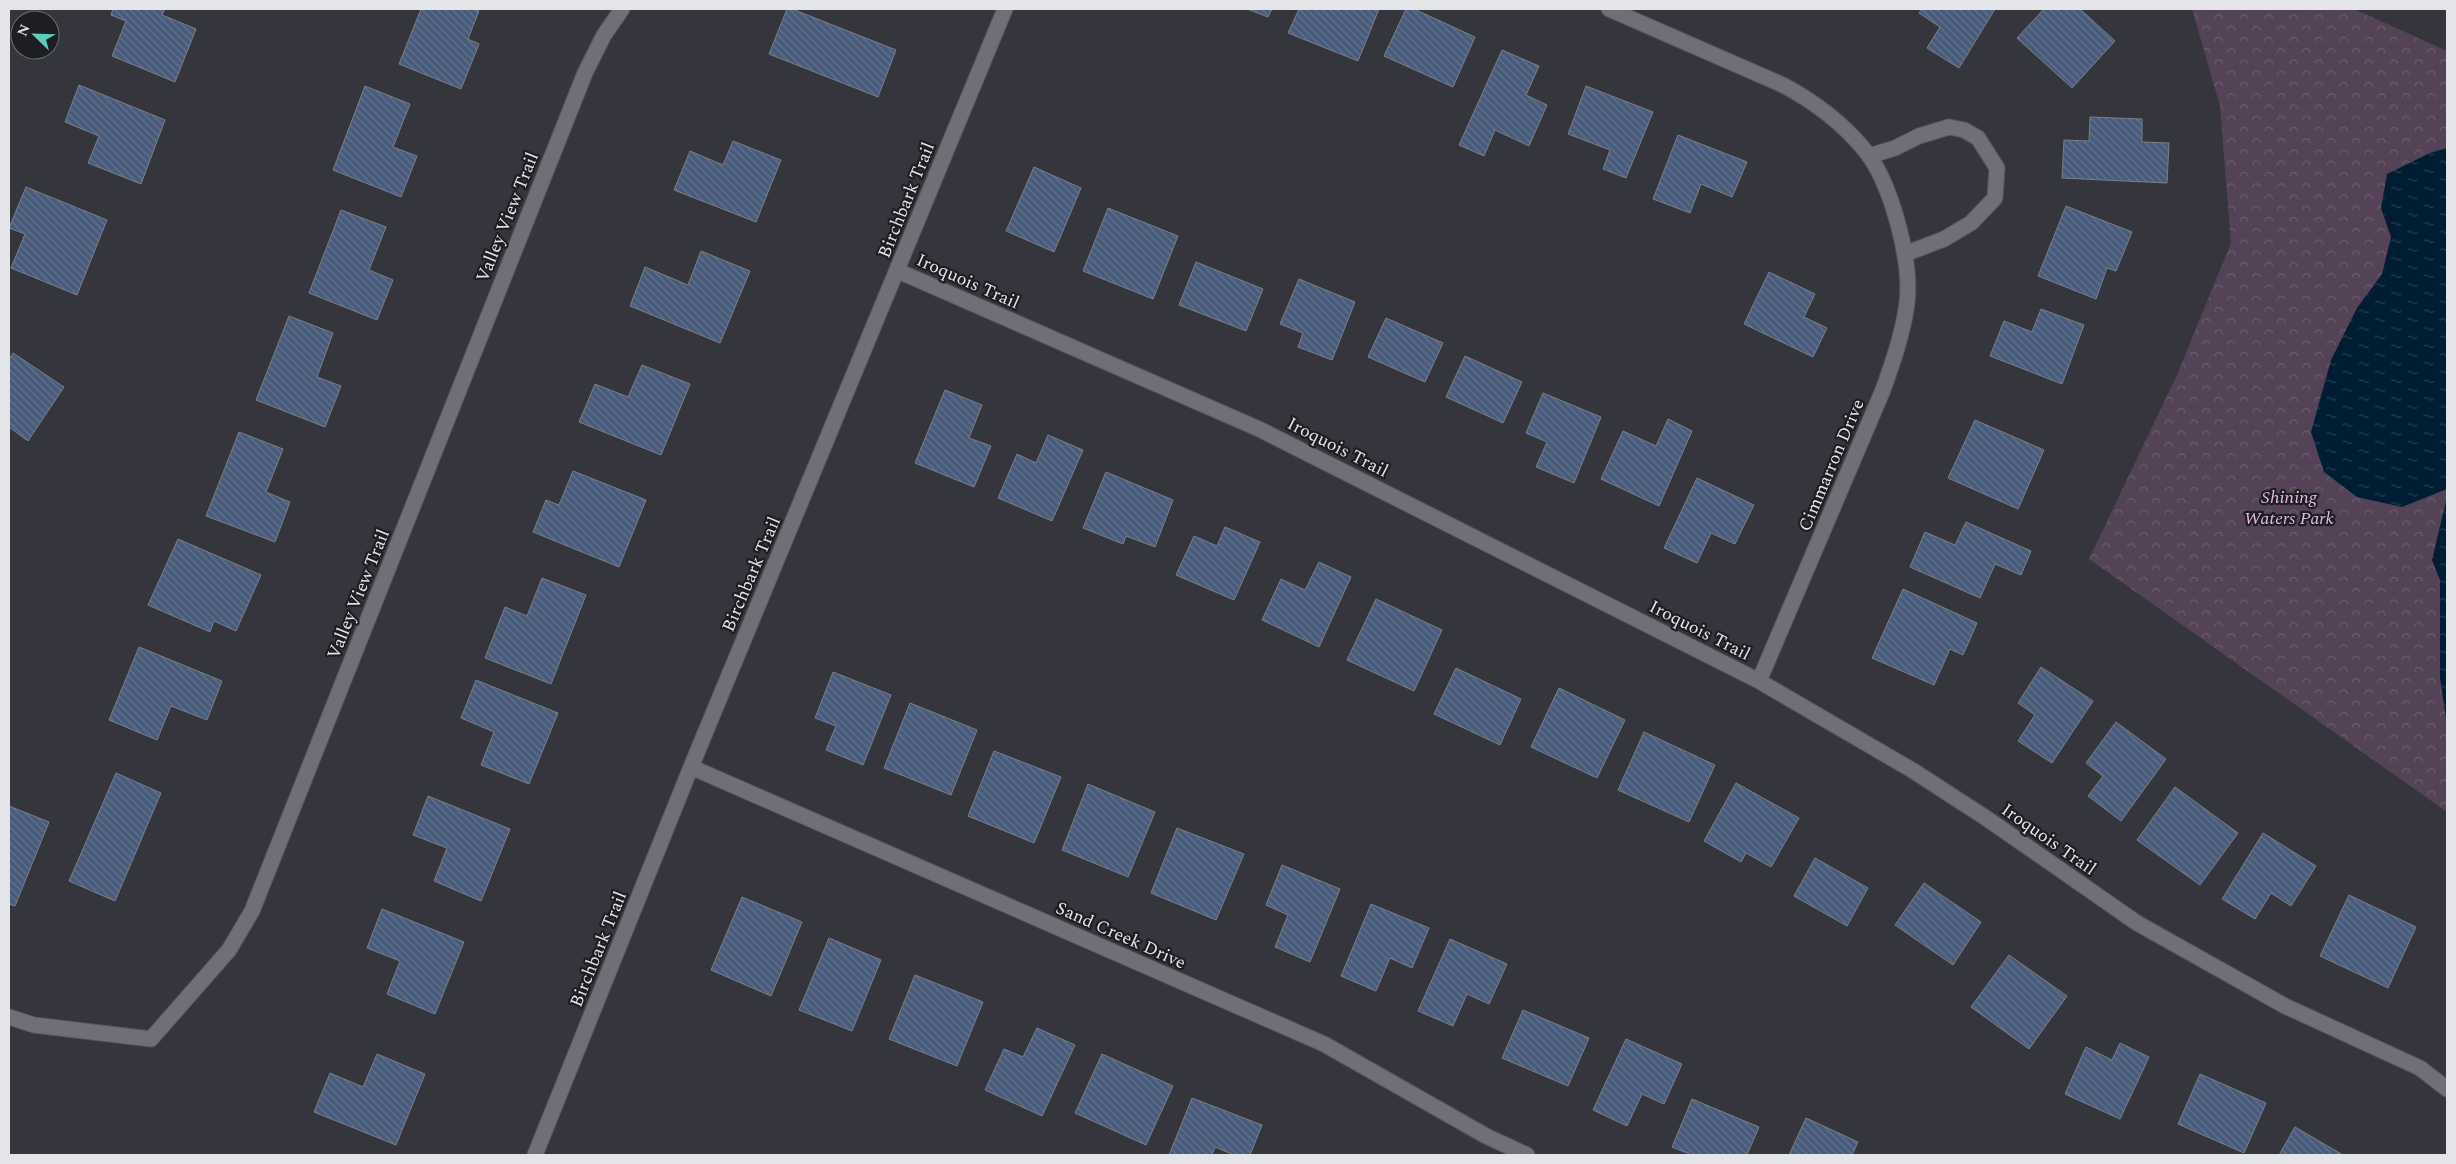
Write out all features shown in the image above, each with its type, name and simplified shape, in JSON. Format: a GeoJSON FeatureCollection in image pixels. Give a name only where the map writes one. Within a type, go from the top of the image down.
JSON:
{"type":"FeatureCollection","features":[{"type":"Feature","properties":{"kind":"street","name":"Valley View Trail"},"geometry":{"type":"LineString","coordinates":[[9,1017],[34,1025],[151,1039],[229,950],[252,911],[585,73],[604,35],[622,9]]}},
{"type":"Feature","properties":{"kind":"street","name":"Birchbark Trail"},"geometry":{"type":"LineString","coordinates":[[535,1155],[691,767],[1005,9]]}},
{"type":"Feature","properties":{"kind":"street","name":"Cimmarron Drive"},"geometry":{"type":"LineString","coordinates":[[1609,9],[1802,95],[1844,128],[1869,156],[1892,203],[1906,254],[1907,301],[1897,350],[1883,390],[1759,681]]}},
{"type":"Feature","properties":{"kind":"street"},"geometry":{"type":"LineString","coordinates":[[1869,156],[1895,148],[1919,136],[1948,127],[1964,130],[1978,138],[1997,168],[1995,198],[1971,223],[1944,239],[1906,254]]}},
{"type":"Feature","properties":{"kind":"street","name":"Iroquois Trail"},"geometry":{"type":"LineString","coordinates":[[898,271],[1259,429],[1759,681],[1920,775],[1986,818],[2137,923],[2285,1006],[2420,1068],[2447,1088]]}},
{"type":"Feature","properties":{"kind":"street","name":"Sand Creek Drive"},"geometry":{"type":"LineString","coordinates":[[691,767],[1324,1044],[1486,1136],[1527,1155]]}},
{"type":"Feature","properties":{"kind":"green space","name":"Shining Waters Park"},"geometry":{"type":"Polygon","coordinates":[[[2192,9],[2354,9],[2447,51],[2447,812],[2089,559],[2177,375],[2231,243],[2220,106],[2192,9]]]}},
{"type":"Feature","properties":{"kind":"water"},"geometry":{"type":"Polygon","coordinates":[[[2447,148],[2447,489],[2402,507],[2357,497],[2324,472],[2311,432],[2331,360],[2357,308],[2382,274],[2391,237],[2381,208],[2387,174],[2430,153],[2447,148]]]}},
{"type":"Feature","properties":{"kind":"water"},"geometry":{"type":"Polygon","coordinates":[[[2447,497],[2447,725],[2440,678],[2440,580],[2432,560],[2447,497]]]}},
{"type":"Feature","properties":{"kind":"building"},"geometry":{"type":"Polygon","coordinates":[[[113,9],[165,9],[162,15],[196,29],[175,82],[112,56],[126,21],[111,15],[113,9]]]}},
{"type":"Feature","properties":{"kind":"building"},"geometry":{"type":"Polygon","coordinates":[[[421,9],[473,9],[479,11],[468,39],[479,44],[461,89],[399,64],[421,9]]]}},
{"type":"Feature","properties":{"kind":"building"},"geometry":{"type":"Polygon","coordinates":[[[787,9],[792,9],[896,50],[878,97],[769,54],[787,9]]]}},
{"type":"Feature","properties":{"kind":"building"},"geometry":{"type":"Polygon","coordinates":[[[1247,9],[1272,9],[1268,17],[1247,9]]]}},
{"type":"Feature","properties":{"kind":"building"},"geometry":{"type":"Polygon","coordinates":[[[1299,9],[1379,9],[1358,61],[1288,33],[1299,9]]]}},
{"type":"Feature","properties":{"kind":"building"},"geometry":{"type":"Polygon","coordinates":[[[1406,9],[1414,9],[1475,37],[1453,87],[1384,56],[1406,9]]]}},
{"type":"Feature","properties":{"kind":"building"},"geometry":{"type":"Polygon","coordinates":[[[1922,9],[1995,9],[1959,68],[1927,48],[1940,27],[1919,13],[1922,9]]]}},
{"type":"Feature","properties":{"kind":"building"},"geometry":{"type":"Polygon","coordinates":[[[2044,9],[2080,9],[2115,41],[2072,88],[2017,38],[2044,9]]]}},
{"type":"Feature","properties":{"kind":"building"},"geometry":{"type":"Polygon","coordinates":[[[1502,50],[1539,66],[1526,95],[1547,105],[1529,146],[1495,130],[1484,156],[1459,145],[1502,50]]]}},
{"type":"Feature","properties":{"kind":"building"},"geometry":{"type":"Polygon","coordinates":[[[79,85],[165,120],[141,184],[88,163],[99,136],[65,122],[79,85]]]}},
{"type":"Feature","properties":{"kind":"building"},"geometry":{"type":"Polygon","coordinates":[[[365,86],[410,104],[393,147],[417,156],[401,197],[333,170],[365,86]]]}},
{"type":"Feature","properties":{"kind":"building"},"geometry":{"type":"Polygon","coordinates":[[[1586,86],[1653,112],[1626,178],[1603,169],[1610,150],[1568,134],[1586,86]]]}},
{"type":"Feature","properties":{"kind":"building"},"geometry":{"type":"Polygon","coordinates":[[[2090,117],[2142,119],[2142,142],[2169,143],[2167,183],[2062,178],[2064,140],[2089,141],[2090,117]]]}},
{"type":"Feature","properties":{"kind":"building"},"geometry":{"type":"Polygon","coordinates":[[[1678,135],[1747,162],[1732,197],[1701,184],[1690,213],[1653,199],[1678,135]]]}},
{"type":"Feature","properties":{"kind":"building"},"geometry":{"type":"Polygon","coordinates":[[[733,141],[781,160],[756,222],[674,190],[690,151],[723,165],[733,141]]]}},
{"type":"Feature","properties":{"kind":"building"},"geometry":{"type":"Polygon","coordinates":[[[1034,167],[1081,188],[1054,252],[1006,231],[1034,167]]]}},
{"type":"Feature","properties":{"kind":"building"},"geometry":{"type":"Polygon","coordinates":[[[26,187],[107,220],[77,295],[11,268],[25,234],[9,228],[26,187]]]}},
{"type":"Feature","properties":{"kind":"building"},"geometry":{"type":"Polygon","coordinates":[[[2066,206],[2132,232],[2116,271],[2107,268],[2096,299],[2038,276],[2066,206]]]}},
{"type":"Feature","properties":{"kind":"building"},"geometry":{"type":"Polygon","coordinates":[[[1108,208],[1178,236],[1153,299],[1083,271],[1108,208]]]}},
{"type":"Feature","properties":{"kind":"building"},"geometry":{"type":"Polygon","coordinates":[[[341,210],[386,227],[369,270],[393,280],[377,320],[309,293],[341,210]]]}},
{"type":"Feature","properties":{"kind":"building"},"geometry":{"type":"Polygon","coordinates":[[[701,251],[750,271],[720,343],[630,306],[645,267],[688,285],[701,251]]]}},
{"type":"Feature","properties":{"kind":"building"},"geometry":{"type":"Polygon","coordinates":[[[1196,262],[1263,289],[1246,331],[1179,305],[1196,262]]]}},
{"type":"Feature","properties":{"kind":"building"},"geometry":{"type":"Polygon","coordinates":[[[1769,272],[1815,294],[1804,317],[1827,328],[1813,357],[1744,324],[1769,272]]]}},
{"type":"Feature","properties":{"kind":"building"},"geometry":{"type":"Polygon","coordinates":[[[1299,279],[1355,302],[1332,360],[1298,347],[1303,333],[1280,324],[1299,279]]]}},
{"type":"Feature","properties":{"kind":"building"},"geometry":{"type":"Polygon","coordinates":[[[2041,309],[2084,325],[2062,384],[1990,356],[2004,321],[2032,332],[2041,309]]]}},
{"type":"Feature","properties":{"kind":"building"},"geometry":{"type":"Polygon","coordinates":[[[289,316],[333,333],[317,377],[341,386],[325,427],[256,400],[289,316]]]}},
{"type":"Feature","properties":{"kind":"building"},"geometry":{"type":"Polygon","coordinates":[[[1386,318],[1443,343],[1425,382],[1368,357],[1386,318]]]}},
{"type":"Feature","properties":{"kind":"building"},"geometry":{"type":"Polygon","coordinates":[[[13,353],[64,387],[28,441],[9,427],[9,360],[13,353]]]}},
{"type":"Feature","properties":{"kind":"building"},"geometry":{"type":"Polygon","coordinates":[[[1465,356],[1522,382],[1503,423],[1446,397],[1465,356]]]}},
{"type":"Feature","properties":{"kind":"building"},"geometry":{"type":"Polygon","coordinates":[[[642,365],[690,384],[661,455],[579,422],[595,384],[628,397],[642,365]]]}},
{"type":"Feature","properties":{"kind":"building"},"geometry":{"type":"Polygon","coordinates":[[[945,390],[982,405],[969,438],[991,446],[974,487],[915,463],[945,390]]]}},
{"type":"Feature","properties":{"kind":"building"},"geometry":{"type":"Polygon","coordinates":[[[1543,393],[1601,417],[1574,483],[1536,467],[1547,442],[1526,433],[1543,393]]]}},
{"type":"Feature","properties":{"kind":"building"},"geometry":{"type":"Polygon","coordinates":[[[1668,419],[1692,431],[1659,506],[1601,479],[1623,431],[1656,446],[1668,419]]]}},
{"type":"Feature","properties":{"kind":"building"},"geometry":{"type":"Polygon","coordinates":[[[1975,420],[2044,450],[2018,509],[1948,478],[1975,420]]]}},
{"type":"Feature","properties":{"kind":"building"},"geometry":{"type":"Polygon","coordinates":[[[239,432],[283,449],[266,492],[290,502],[275,542],[206,516],[239,432]]]}},
{"type":"Feature","properties":{"kind":"building"},"geometry":{"type":"Polygon","coordinates":[[[1048,435],[1083,450],[1052,521],[998,498],[1017,454],[1036,463],[1048,435]]]}},
{"type":"Feature","properties":{"kind":"building"},"geometry":{"type":"Polygon","coordinates":[[[573,471],[646,500],[619,567],[533,532],[546,500],[559,505],[573,471]]]}},
{"type":"Feature","properties":{"kind":"building"},"geometry":{"type":"Polygon","coordinates":[[[1106,472],[1173,500],[1155,547],[1126,536],[1123,544],[1083,528],[1106,472]]]}},
{"type":"Feature","properties":{"kind":"building"},"geometry":{"type":"Polygon","coordinates":[[[1697,478],[1754,505],[1735,544],[1711,533],[1697,563],[1664,548],[1697,478]]]}},
{"type":"Feature","properties":{"kind":"building"},"geometry":{"type":"Polygon","coordinates":[[[1966,522],[2031,551],[2021,575],[1995,564],[1980,598],[1910,567],[1925,532],[1955,545],[1966,522]]]}},
{"type":"Feature","properties":{"kind":"building"},"geometry":{"type":"Polygon","coordinates":[[[1225,527],[1260,542],[1234,600],[1176,575],[1194,536],[1217,546],[1225,527]]]}},
{"type":"Feature","properties":{"kind":"building"},"geometry":{"type":"Polygon","coordinates":[[[178,539],[261,575],[236,631],[214,621],[210,632],[148,605],[178,539]]]}},
{"type":"Feature","properties":{"kind":"building"},"geometry":{"type":"Polygon","coordinates":[[[1319,562],[1351,577],[1319,647],[1262,620],[1281,579],[1305,590],[1319,562]]]}},
{"type":"Feature","properties":{"kind":"building"},"geometry":{"type":"Polygon","coordinates":[[[542,578],[586,595],[551,684],[485,658],[505,607],[527,616],[542,578]]]}},
{"type":"Feature","properties":{"kind":"building"},"geometry":{"type":"Polygon","coordinates":[[[1903,589],[1977,623],[1963,655],[1950,649],[1934,685],[1872,658],[1903,589]]]}},
{"type":"Feature","properties":{"kind":"building"},"geometry":{"type":"Polygon","coordinates":[[[1376,599],[1442,630],[1414,691],[1347,660],[1376,599]]]}},
{"type":"Feature","properties":{"kind":"building"},"geometry":{"type":"Polygon","coordinates":[[[139,647],[222,681],[207,720],[171,706],[157,740],[109,720],[139,647]]]}},
{"type":"Feature","properties":{"kind":"building"},"geometry":{"type":"Polygon","coordinates":[[[2041,667],[2093,701],[2052,763],[2018,741],[2035,715],[2018,703],[2041,667]]]}},
{"type":"Feature","properties":{"kind":"building"},"geometry":{"type":"Polygon","coordinates":[[[1456,668],[1521,699],[1500,745],[1434,714],[1456,668]]]}},
{"type":"Feature","properties":{"kind":"building"},"geometry":{"type":"Polygon","coordinates":[[[833,672],[891,695],[863,765],[826,750],[836,726],[815,718],[833,672]]]}},
{"type":"Feature","properties":{"kind":"building"},"geometry":{"type":"Polygon","coordinates":[[[476,680],[558,713],[529,784],[481,765],[494,732],[461,718],[476,680]]]}},
{"type":"Feature","properties":{"kind":"building"},"geometry":{"type":"Polygon","coordinates":[[[1559,688],[1625,720],[1597,778],[1531,747],[1559,688]]]}},
{"type":"Feature","properties":{"kind":"building"},"geometry":{"type":"Polygon","coordinates":[[[910,703],[977,730],[951,795],[884,768],[910,703]]]}},
{"type":"Feature","properties":{"kind":"building"},"geometry":{"type":"Polygon","coordinates":[[[2116,722],[2166,759],[2121,821],[2088,796],[2103,776],[2086,763],[2116,722]]]}},
{"type":"Feature","properties":{"kind":"building"},"geometry":{"type":"Polygon","coordinates":[[[1644,732],[1715,765],[1689,822],[1618,790],[1644,732]]]}},
{"type":"Feature","properties":{"kind":"building"},"geometry":{"type":"Polygon","coordinates":[[[994,751],[1061,777],[1034,843],[968,816],[994,751]]]}},
{"type":"Feature","properties":{"kind":"building"},"geometry":{"type":"Polygon","coordinates":[[[116,773],[161,793],[115,901],[69,881],[116,773]]]}},
{"type":"Feature","properties":{"kind":"building"},"geometry":{"type":"Polygon","coordinates":[[[1736,783],[1799,818],[1771,867],[1746,853],[1741,862],[1704,841],[1736,783]]]}},
{"type":"Feature","properties":{"kind":"building"},"geometry":{"type":"Polygon","coordinates":[[[1088,784],[1155,812],[1128,877],[1062,850],[1088,784]]]}},
{"type":"Feature","properties":{"kind":"building"},"geometry":{"type":"Polygon","coordinates":[[[2175,787],[2238,833],[2200,885],[2137,840],[2175,787]]]}},
{"type":"Feature","properties":{"kind":"building"},"geometry":{"type":"Polygon","coordinates":[[[428,796],[510,829],[481,901],[434,881],[447,848],[413,835],[428,796]]]}},
{"type":"Feature","properties":{"kind":"building"},"geometry":{"type":"Polygon","coordinates":[[[9,806],[49,822],[15,906],[9,904],[9,806]]]}},
{"type":"Feature","properties":{"kind":"building"},"geometry":{"type":"Polygon","coordinates":[[[1177,828],[1244,854],[1216,920],[1151,893],[1177,828]]]}},
{"type":"Feature","properties":{"kind":"building"},"geometry":{"type":"Polygon","coordinates":[[[2263,833],[2316,866],[2291,906],[2271,893],[2255,919],[2222,899],[2263,833]]]}},
{"type":"Feature","properties":{"kind":"building"},"geometry":{"type":"Polygon","coordinates":[[[1815,858],[1868,888],[1847,926],[1794,896],[1815,858]]]}},
{"type":"Feature","properties":{"kind":"building"},"geometry":{"type":"Polygon","coordinates":[[[1282,865],[1340,889],[1310,962],[1275,947],[1288,915],[1266,905],[1282,865]]]}},
{"type":"Feature","properties":{"kind":"building"},"geometry":{"type":"Polygon","coordinates":[[[1924,883],[1981,922],[1953,965],[1895,925],[1924,883]]]}},
{"type":"Feature","properties":{"kind":"building"},"geometry":{"type":"Polygon","coordinates":[[[2349,895],[2416,927],[2388,988],[2320,956],[2349,895]]]}},
{"type":"Feature","properties":{"kind":"building"},"geometry":{"type":"Polygon","coordinates":[[[742,897],[802,922],[771,996],[711,970],[742,897]]]}},
{"type":"Feature","properties":{"kind":"building"},"geometry":{"type":"Polygon","coordinates":[[[1371,904],[1429,928],[1412,968],[1390,958],[1376,991],[1341,976],[1371,904]]]}},
{"type":"Feature","properties":{"kind":"building"},"geometry":{"type":"Polygon","coordinates":[[[382,909],[464,942],[435,1014],[387,994],[400,961],[367,948],[382,909]]]}},
{"type":"Feature","properties":{"kind":"building"},"geometry":{"type":"Polygon","coordinates":[[[829,938],[881,960],[852,1031],[799,1010],[829,938]]]}},
{"type":"Feature","properties":{"kind":"building"},"geometry":{"type":"Polygon","coordinates":[[[1450,939],[1507,964],[1489,1004],[1467,994],[1453,1026],[1418,1011],[1450,939]]]}},
{"type":"Feature","properties":{"kind":"building"},"geometry":{"type":"Polygon","coordinates":[[[2009,955],[2067,996],[2029,1049],[1971,1007],[2009,955]]]}},
{"type":"Feature","properties":{"kind":"building"},"geometry":{"type":"Polygon","coordinates":[[[915,975],[983,1002],[957,1066],[889,1039],[915,975]]]}},
{"type":"Feature","properties":{"kind":"building"},"geometry":{"type":"Polygon","coordinates":[[[1523,1010],[1589,1038],[1568,1086],[1502,1058],[1523,1010]]]}},
{"type":"Feature","properties":{"kind":"building"},"geometry":{"type":"Polygon","coordinates":[[[1037,1028],[1075,1045],[1042,1116],[985,1090],[1004,1049],[1023,1057],[1037,1028]]]}},
{"type":"Feature","properties":{"kind":"building"},"geometry":{"type":"Polygon","coordinates":[[[1626,1039],[1682,1064],[1664,1104],[1642,1094],[1627,1126],[1593,1110],[1626,1039]]]}},
{"type":"Feature","properties":{"kind":"building"},"geometry":{"type":"Polygon","coordinates":[[[2120,1043],[2149,1057],[2120,1119],[2065,1094],[2086,1047],[2112,1060],[2120,1043]]]}},
{"type":"Feature","properties":{"kind":"building"},"geometry":{"type":"Polygon","coordinates":[[[377,1054],[425,1074],[396,1145],[314,1112],[330,1073],[363,1087],[377,1054]]]}},
{"type":"Feature","properties":{"kind":"building"},"geometry":{"type":"Polygon","coordinates":[[[1102,1054],[1173,1086],[1146,1145],[1075,1113],[1102,1054]]]}},
{"type":"Feature","properties":{"kind":"building"},"geometry":{"type":"Polygon","coordinates":[[[2200,1074],[2266,1103],[2244,1153],[2178,1124],[2200,1074]]]}},
{"type":"Feature","properties":{"kind":"building"},"geometry":{"type":"Polygon","coordinates":[[[1192,1098],[1262,1125],[1250,1155],[1234,1155],[1215,1147],[1212,1155],[1169,1155],[1192,1098]]]}},
{"type":"Feature","properties":{"kind":"building"},"geometry":{"type":"Polygon","coordinates":[[[1692,1099],[1759,1127],[1747,1155],[1692,1155],[1672,1147],[1692,1099]]]}},
{"type":"Feature","properties":{"kind":"building"},"geometry":{"type":"Polygon","coordinates":[[[1806,1118],[1858,1142],[1852,1155],[1789,1155],[1806,1118]]]}},
{"type":"Feature","properties":{"kind":"building"},"geometry":{"type":"Polygon","coordinates":[[[2295,1127],[2343,1155],[2279,1155],[2295,1127]]]}}]}
